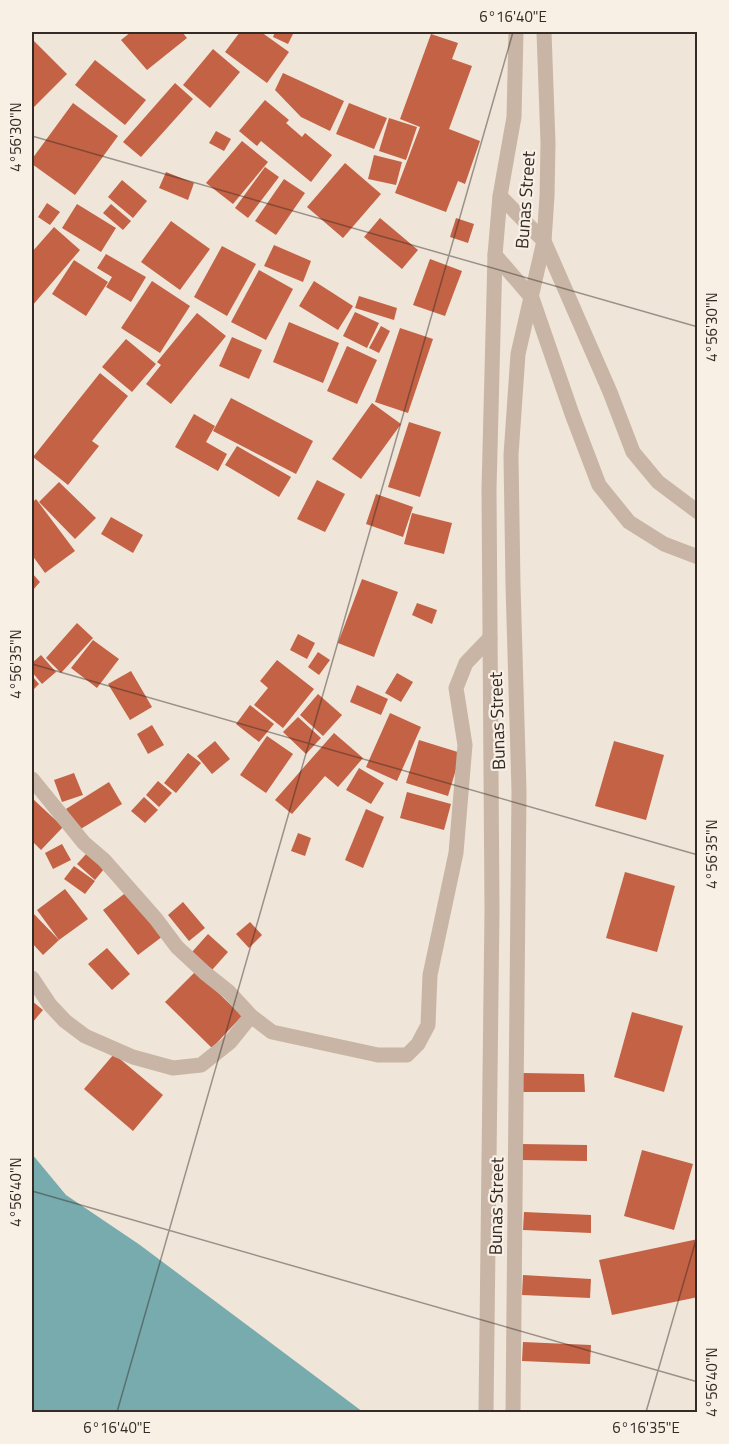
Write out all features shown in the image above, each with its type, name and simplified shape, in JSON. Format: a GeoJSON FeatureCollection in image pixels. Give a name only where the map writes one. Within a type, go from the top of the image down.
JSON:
{"type":"FeatureCollection","features":[{"type":"Feature","properties":{"kind":"street","name":"Bunas Street"},"geometry":{"type":"LineString","coordinates":[[486,1413],[492,910],[489,489],[495,255],[500,196],[514,117],[516,32]]}},
{"type":"Feature","properties":{"kind":"street","name":"Bunas Street"},"geometry":{"type":"LineString","coordinates":[[513,1413],[519,791],[512,455],[518,354],[544,241],[548,143],[544,32]]}},
{"type":"Feature","properties":{"kind":"street"},"geometry":{"type":"LineString","coordinates":[[500,196],[544,241],[610,392],[633,452],[658,482],[698,512]]}},
{"type":"Feature","properties":{"kind":"street"},"geometry":{"type":"LineString","coordinates":[[495,255],[532,298],[599,485],[629,522],[664,544],[698,557]]}},
{"type":"Feature","properties":{"kind":"street"},"geometry":{"type":"LineString","coordinates":[[32,778],[84,843],[104,860],[156,919],[177,947],[229,992],[251,1016],[272,1032],[378,1055],[407,1055],[418,1044],[428,1025],[430,975],[456,853],[465,745],[456,688],[466,663],[490,638]]}},
{"type":"Feature","properties":{"kind":"street"},"geometry":{"type":"LineString","coordinates":[[32,978],[64,1021],[85,1036],[133,1057],[173,1068],[201,1065],[230,1042],[251,1016]]}},
{"type":"Feature","properties":{"kind":"water"},"geometry":{"type":"Polygon","coordinates":[[[32,1154],[66,1195],[140,1245],[363,1412],[32,1412],[32,1154]]]}},
{"type":"Feature","properties":{"kind":"building"},"geometry":{"type":"Polygon","coordinates":[[[131,32],[182,32],[187,38],[147,70],[121,40],[131,32]]]}},
{"type":"Feature","properties":{"kind":"building"},"geometry":{"type":"Polygon","coordinates":[[[240,32],[261,32],[289,52],[267,83],[225,52],[240,32]]]}},
{"type":"Feature","properties":{"kind":"building"},"geometry":{"type":"Polygon","coordinates":[[[275,32],[294,32],[288,44],[273,37],[275,32]]]}},
{"type":"Feature","properties":{"kind":"building"},"geometry":{"type":"Polygon","coordinates":[[[431,34],[458,43],[452,59],[472,66],[449,129],[480,141],[465,184],[458,181],[446,212],[395,193],[420,127],[400,119],[431,34]]]}},
{"type":"Feature","properties":{"kind":"building"},"geometry":{"type":"Polygon","coordinates":[[[32,39],[67,74],[33,108],[32,107],[32,39]]]}},
{"type":"Feature","properties":{"kind":"building"},"geometry":{"type":"Polygon","coordinates":[[[213,49],[240,72],[210,108],[183,85],[213,49]]]}},
{"type":"Feature","properties":{"kind":"building"},"geometry":{"type":"Polygon","coordinates":[[[95,60],[146,100],[125,125],[75,85],[95,60]]]}},
{"type":"Feature","properties":{"kind":"building"},"geometry":{"type":"Polygon","coordinates":[[[283,73],[344,101],[330,131],[301,117],[275,90],[283,73]]]}},
{"type":"Feature","properties":{"kind":"building"},"geometry":{"type":"Polygon","coordinates":[[[175,83],[193,99],[141,157],[123,142],[175,83]]]}},
{"type":"Feature","properties":{"kind":"building"},"geometry":{"type":"Polygon","coordinates":[[[265,100],[289,120],[286,123],[302,137],[305,133],[332,155],[311,182],[261,141],[257,146],[239,131],[265,100]]]}},
{"type":"Feature","properties":{"kind":"building"},"geometry":{"type":"Polygon","coordinates":[[[73,103],[118,136],[75,195],[32,164],[32,159],[73,103]]]}},
{"type":"Feature","properties":{"kind":"building"},"geometry":{"type":"Polygon","coordinates":[[[349,103],[387,118],[374,149],[336,134],[349,103]]]}},
{"type":"Feature","properties":{"kind":"building"},"geometry":{"type":"Polygon","coordinates":[[[389,118],[417,127],[406,160],[379,151],[389,118]]]}},
{"type":"Feature","properties":{"kind":"building"},"geometry":{"type":"Polygon","coordinates":[[[216,131],[231,139],[224,151],[209,143],[216,131]]]}},
{"type":"Feature","properties":{"kind":"building"},"geometry":{"type":"Polygon","coordinates":[[[242,141],[268,162],[233,204],[206,183],[242,141]]]}},
{"type":"Feature","properties":{"kind":"building"},"geometry":{"type":"Polygon","coordinates":[[[374,155],[402,162],[396,185],[368,179],[374,155]]]}},
{"type":"Feature","properties":{"kind":"building"},"geometry":{"type":"Polygon","coordinates":[[[345,163],[381,194],[343,238],[307,207],[345,163]]]}},
{"type":"Feature","properties":{"kind":"building"},"geometry":{"type":"Polygon","coordinates":[[[265,167],[279,177],[248,218],[235,208],[265,167]]]}},
{"type":"Feature","properties":{"kind":"building"},"geometry":{"type":"Polygon","coordinates":[[[166,172],[194,183],[188,200],[159,188],[166,172]]]}},
{"type":"Feature","properties":{"kind":"building"},"geometry":{"type":"Polygon","coordinates":[[[284,179],[305,193],[276,235],[255,221],[284,179]]]}},
{"type":"Feature","properties":{"kind":"building"},"geometry":{"type":"Polygon","coordinates":[[[122,180],[147,201],[133,218],[108,197],[122,180]]]}},
{"type":"Feature","properties":{"kind":"building"},"geometry":{"type":"Polygon","coordinates":[[[47,203],[60,212],[50,225],[38,217],[47,203]]]}},
{"type":"Feature","properties":{"kind":"building"},"geometry":{"type":"Polygon","coordinates":[[[77,204],[116,228],[101,252],[62,228],[77,204]]]}},
{"type":"Feature","properties":{"kind":"building"},"geometry":{"type":"Polygon","coordinates":[[[111,204],[131,221],[123,230],[103,213],[111,204]]]}},
{"type":"Feature","properties":{"kind":"building"},"geometry":{"type":"Polygon","coordinates":[[[380,218],[418,250],[402,269],[364,237],[380,218]]]}},
{"type":"Feature","properties":{"kind":"building"},"geometry":{"type":"Polygon","coordinates":[[[456,218],[474,224],[468,243],[450,237],[456,218]]]}},
{"type":"Feature","properties":{"kind":"building"},"geometry":{"type":"Polygon","coordinates":[[[171,221],[210,249],[180,290],[141,262],[171,221]]]}},
{"type":"Feature","properties":{"kind":"building"},"geometry":{"type":"Polygon","coordinates":[[[54,227],[80,250],[32,306],[32,252],[54,227]]]}},
{"type":"Feature","properties":{"kind":"building"},"geometry":{"type":"Polygon","coordinates":[[[274,245],[311,261],[303,282],[264,266],[274,245]]]}},
{"type":"Feature","properties":{"kind":"building"},"geometry":{"type":"Polygon","coordinates":[[[222,246],[256,264],[227,316],[194,297],[222,246]]]}},
{"type":"Feature","properties":{"kind":"building"},"geometry":{"type":"Polygon","coordinates":[[[106,254],[146,277],[131,302],[106,287],[112,277],[97,268],[106,254]]]}},
{"type":"Feature","properties":{"kind":"building"},"geometry":{"type":"Polygon","coordinates":[[[430,259],[462,271],[445,316],[413,305],[430,259]]]}},
{"type":"Feature","properties":{"kind":"building"},"geometry":{"type":"Polygon","coordinates":[[[74,260],[108,282],[86,316],[52,294],[74,260]]]}},
{"type":"Feature","properties":{"kind":"building"},"geometry":{"type":"Polygon","coordinates":[[[259,270],[293,289],[266,340],[231,322],[259,270]]]}},
{"type":"Feature","properties":{"kind":"building"},"geometry":{"type":"Polygon","coordinates":[[[152,281],[190,306],[160,353],[121,328],[152,281]]]}},
{"type":"Feature","properties":{"kind":"building"},"geometry":{"type":"Polygon","coordinates":[[[314,281],[353,306],[338,330],[299,306],[314,281]]]}},
{"type":"Feature","properties":{"kind":"building"},"geometry":{"type":"Polygon","coordinates":[[[359,296],[397,308],[394,320],[355,308],[359,296]]]}},
{"type":"Feature","properties":{"kind":"building"},"geometry":{"type":"Polygon","coordinates":[[[355,312],[379,323],[367,348],[343,336],[355,312]]]}},
{"type":"Feature","properties":{"kind":"building"},"geometry":{"type":"Polygon","coordinates":[[[197,313],[226,336],[171,404],[146,384],[161,365],[157,362],[197,313]]]}},
{"type":"Feature","properties":{"kind":"building"},"geometry":{"type":"Polygon","coordinates":[[[289,322],[339,343],[323,383],[273,362],[289,322]]]}},
{"type":"Feature","properties":{"kind":"building"},"geometry":{"type":"Polygon","coordinates":[[[381,326],[390,331],[379,353],[369,348],[381,326]]]}},
{"type":"Feature","properties":{"kind":"building"},"geometry":{"type":"Polygon","coordinates":[[[400,328],[433,339],[408,413],[375,402],[400,328]]]}},
{"type":"Feature","properties":{"kind":"building"},"geometry":{"type":"Polygon","coordinates":[[[232,337],[262,350],[249,379],[219,366],[232,337]]]}},
{"type":"Feature","properties":{"kind":"building"},"geometry":{"type":"Polygon","coordinates":[[[126,339],[156,364],[132,392],[102,367],[126,339]]]}},
{"type":"Feature","properties":{"kind":"building"},"geometry":{"type":"Polygon","coordinates":[[[347,346],[377,360],[357,404],[327,391],[347,346]]]}},
{"type":"Feature","properties":{"kind":"building"},"geometry":{"type":"Polygon","coordinates":[[[100,373],[128,396],[92,441],[99,446],[68,485],[33,457],[100,373]]]}},
{"type":"Feature","properties":{"kind":"building"},"geometry":{"type":"Polygon","coordinates":[[[231,398],[313,441],[296,474],[213,431],[231,398]]]}},
{"type":"Feature","properties":{"kind":"building"},"geometry":{"type":"Polygon","coordinates":[[[372,403],[401,424],[361,479],[332,459],[372,403]]]}},
{"type":"Feature","properties":{"kind":"building"},"geometry":{"type":"Polygon","coordinates":[[[194,414],[215,426],[206,442],[227,454],[218,471],[175,447],[194,414]]]}},
{"type":"Feature","properties":{"kind":"building"},"geometry":{"type":"Polygon","coordinates":[[[409,422],[441,432],[420,497],[388,487],[409,422]]]}},
{"type":"Feature","properties":{"kind":"building"},"geometry":{"type":"Polygon","coordinates":[[[237,446],[291,477],[279,497],[225,465],[237,446]]]}},
{"type":"Feature","properties":{"kind":"building"},"geometry":{"type":"Polygon","coordinates":[[[317,480],[345,494],[325,532],[297,519],[317,480]]]}},
{"type":"Feature","properties":{"kind":"building"},"geometry":{"type":"Polygon","coordinates":[[[59,482],[96,518],[75,539],[39,502],[59,482]]]}},
{"type":"Feature","properties":{"kind":"building"},"geometry":{"type":"Polygon","coordinates":[[[376,494],[413,507],[403,537],[366,524],[376,494]]]}},
{"type":"Feature","properties":{"kind":"building"},"geometry":{"type":"Polygon","coordinates":[[[36,499],[75,551],[45,573],[32,555],[32,503],[36,499]]]}},
{"type":"Feature","properties":{"kind":"building"},"geometry":{"type":"Polygon","coordinates":[[[412,513],[452,523],[444,554],[404,544],[412,513]]]}},
{"type":"Feature","properties":{"kind":"building"},"geometry":{"type":"Polygon","coordinates":[[[111,517],[143,535],[133,553],[101,534],[111,517]]]}},
{"type":"Feature","properties":{"kind":"building"},"geometry":{"type":"Polygon","coordinates":[[[32,573],[40,582],[32,591],[32,573]]]}},
{"type":"Feature","properties":{"kind":"building"},"geometry":{"type":"Polygon","coordinates":[[[362,579],[398,592],[374,657],[338,643],[362,579]]]}},
{"type":"Feature","properties":{"kind":"building"},"geometry":{"type":"Polygon","coordinates":[[[417,603],[437,610],[432,624],[412,615],[417,603]]]}},
{"type":"Feature","properties":{"kind":"building"},"geometry":{"type":"Polygon","coordinates":[[[77,623],[93,638],[61,673],[46,658],[77,623]]]}},
{"type":"Feature","properties":{"kind":"building"},"geometry":{"type":"Polygon","coordinates":[[[298,634],[315,643],[307,659],[290,650],[298,634]]]}},
{"type":"Feature","properties":{"kind":"building"},"geometry":{"type":"Polygon","coordinates":[[[93,640],[119,659],[97,688],[71,668],[93,640]]]}},
{"type":"Feature","properties":{"kind":"building"},"geometry":{"type":"Polygon","coordinates":[[[318,652],[330,660],[319,675],[308,667],[318,652]]]}},
{"type":"Feature","properties":{"kind":"building"},"geometry":{"type":"Polygon","coordinates":[[[41,655],[56,672],[42,684],[32,672],[32,663],[41,655]]]}},
{"type":"Feature","properties":{"kind":"building"},"geometry":{"type":"Polygon","coordinates":[[[277,660],[314,689],[283,728],[254,705],[268,688],[260,681],[277,660]]]}},
{"type":"Feature","properties":{"kind":"building"},"geometry":{"type":"Polygon","coordinates":[[[131,671],[152,707],[130,720],[108,684],[131,671]]]}},
{"type":"Feature","properties":{"kind":"building"},"geometry":{"type":"Polygon","coordinates":[[[397,673],[413,682],[401,702],[385,693],[397,673]]]}},
{"type":"Feature","properties":{"kind":"building"},"geometry":{"type":"Polygon","coordinates":[[[32,676],[39,684],[32,691],[32,676]]]}},
{"type":"Feature","properties":{"kind":"building"},"geometry":{"type":"Polygon","coordinates":[[[357,685],[388,699],[381,715],[350,702],[357,685]]]}},
{"type":"Feature","properties":{"kind":"building"},"geometry":{"type":"Polygon","coordinates":[[[318,694],[342,715],[323,736],[300,715],[318,694]]]}},
{"type":"Feature","properties":{"kind":"building"},"geometry":{"type":"Polygon","coordinates":[[[250,705],[274,724],[259,742],[236,724],[250,705]]]}},
{"type":"Feature","properties":{"kind":"building"},"geometry":{"type":"Polygon","coordinates":[[[390,713],[421,727],[397,781],[366,767],[390,713]]]}},
{"type":"Feature","properties":{"kind":"building"},"geometry":{"type":"Polygon","coordinates":[[[298,717],[321,738],[306,754],[283,732],[298,717]]]}},
{"type":"Feature","properties":{"kind":"building"},"geometry":{"type":"Polygon","coordinates":[[[152,725],[164,745],[148,754],[137,734],[152,725]]]}},
{"type":"Feature","properties":{"kind":"building"},"geometry":{"type":"Polygon","coordinates":[[[334,733],[363,758],[338,787],[325,776],[292,814],[275,800],[334,733]]]}},
{"type":"Feature","properties":{"kind":"building"},"geometry":{"type":"Polygon","coordinates":[[[267,736],[293,754],[266,793],[240,775],[267,736]]]}},
{"type":"Feature","properties":{"kind":"building"},"geometry":{"type":"Polygon","coordinates":[[[419,740],[461,753],[448,796],[406,783],[419,740]]]}},
{"type":"Feature","properties":{"kind":"building"},"geometry":{"type":"Polygon","coordinates":[[[215,741],[230,759],[212,774],[197,756],[215,741]]]}},
{"type":"Feature","properties":{"kind":"building"},"geometry":{"type":"Polygon","coordinates":[[[614,741],[664,755],[646,820],[595,806],[614,741]]]}},
{"type":"Feature","properties":{"kind":"building"},"geometry":{"type":"Polygon","coordinates":[[[188,753],[201,763],[176,793],[164,783],[188,753]]]}},
{"type":"Feature","properties":{"kind":"building"},"geometry":{"type":"Polygon","coordinates":[[[359,768],[384,783],[371,804],[346,790],[359,768]]]}},
{"type":"Feature","properties":{"kind":"building"},"geometry":{"type":"Polygon","coordinates":[[[74,773],[83,795],[62,802],[54,780],[74,773]]]}},
{"type":"Feature","properties":{"kind":"building"},"geometry":{"type":"Polygon","coordinates":[[[158,781],[172,793],[159,807],[146,795],[158,781]]]}},
{"type":"Feature","properties":{"kind":"building"},"geometry":{"type":"Polygon","coordinates":[[[109,782],[122,804],[79,830],[66,809],[109,782]]]}},
{"type":"Feature","properties":{"kind":"building"},"geometry":{"type":"Polygon","coordinates":[[[407,792],[451,804],[444,830],[400,818],[407,792]]]}},
{"type":"Feature","properties":{"kind":"building"},"geometry":{"type":"Polygon","coordinates":[[[144,797],[158,810],[145,823],[131,811],[144,797]]]}},
{"type":"Feature","properties":{"kind":"building"},"geometry":{"type":"Polygon","coordinates":[[[33,799],[63,827],[41,850],[32,841],[33,799]]]}},
{"type":"Feature","properties":{"kind":"building"},"geometry":{"type":"Polygon","coordinates":[[[366,809],[384,817],[363,868],[345,860],[366,809]]]}},
{"type":"Feature","properties":{"kind":"building"},"geometry":{"type":"Polygon","coordinates":[[[298,833],[311,838],[305,856],[291,851],[298,833]]]}},
{"type":"Feature","properties":{"kind":"building"},"geometry":{"type":"Polygon","coordinates":[[[62,844],[71,860],[53,869],[45,853],[62,844]]]}},
{"type":"Feature","properties":{"kind":"building"},"geometry":{"type":"Polygon","coordinates":[[[87,853],[104,869],[95,880],[77,864],[87,853]]]}},
{"type":"Feature","properties":{"kind":"building"},"geometry":{"type":"Polygon","coordinates":[[[74,866],[95,881],[85,894],[64,879],[74,866]]]}},
{"type":"Feature","properties":{"kind":"building"},"geometry":{"type":"Polygon","coordinates":[[[625,872],[675,886],[657,952],[606,938],[625,872]]]}},
{"type":"Feature","properties":{"kind":"building"},"geometry":{"type":"Polygon","coordinates":[[[65,889],[88,919],[59,940],[37,910],[65,889]]]}},
{"type":"Feature","properties":{"kind":"building"},"geometry":{"type":"Polygon","coordinates":[[[128,891],[163,936],[138,955],[103,910],[128,891]]]}},
{"type":"Feature","properties":{"kind":"building"},"geometry":{"type":"Polygon","coordinates":[[[183,902],[205,928],[189,941],[168,915],[183,902]]]}},
{"type":"Feature","properties":{"kind":"building"},"geometry":{"type":"Polygon","coordinates":[[[32,912],[59,940],[43,955],[32,943],[32,912]]]}},
{"type":"Feature","properties":{"kind":"building"},"geometry":{"type":"Polygon","coordinates":[[[250,922],[262,935],[249,948],[236,934],[250,922]]]}},
{"type":"Feature","properties":{"kind":"building"},"geometry":{"type":"Polygon","coordinates":[[[208,934],[228,952],[212,970],[192,952],[208,934]]]}},
{"type":"Feature","properties":{"kind":"building"},"geometry":{"type":"Polygon","coordinates":[[[107,948],[130,974],[112,990],[88,964],[107,948]]]}},
{"type":"Feature","properties":{"kind":"building"},"geometry":{"type":"Polygon","coordinates":[[[196,971],[242,1016],[212,1048],[165,1002],[196,971]]]}},
{"type":"Feature","properties":{"kind":"building"},"geometry":{"type":"Polygon","coordinates":[[[32,1001],[43,1010],[32,1023],[32,1001]]]}},
{"type":"Feature","properties":{"kind":"building"},"geometry":{"type":"Polygon","coordinates":[[[632,1012],[683,1026],[664,1092],[614,1077],[632,1012]]]}},
{"type":"Feature","properties":{"kind":"building"},"geometry":{"type":"Polygon","coordinates":[[[114,1054],[163,1095],[133,1131],[84,1089],[114,1054]]]}},
{"type":"Feature","properties":{"kind":"building"},"geometry":{"type":"Polygon","coordinates":[[[522,1073],[584,1074],[585,1092],[522,1092],[522,1073]]]}},
{"type":"Feature","properties":{"kind":"building"},"geometry":{"type":"Polygon","coordinates":[[[521,1144],[587,1145],[587,1161],[520,1160],[521,1144]]]}},
{"type":"Feature","properties":{"kind":"building"},"geometry":{"type":"Polygon","coordinates":[[[642,1150],[693,1164],[674,1230],[624,1216],[642,1150]]]}},
{"type":"Feature","properties":{"kind":"building"},"geometry":{"type":"Polygon","coordinates":[[[524,1212],[591,1215],[591,1233],[523,1230],[524,1212]]]}},
{"type":"Feature","properties":{"kind":"building"},"geometry":{"type":"Polygon","coordinates":[[[698,1239],[698,1297],[612,1315],[599,1260],[698,1239]]]}},
{"type":"Feature","properties":{"kind":"building"},"geometry":{"type":"Polygon","coordinates":[[[523,1275],[591,1279],[590,1298],[522,1295],[523,1275]]]}},
{"type":"Feature","properties":{"kind":"building"},"geometry":{"type":"Polygon","coordinates":[[[523,1342],[591,1345],[590,1364],[522,1361],[523,1342]]]}}]}
